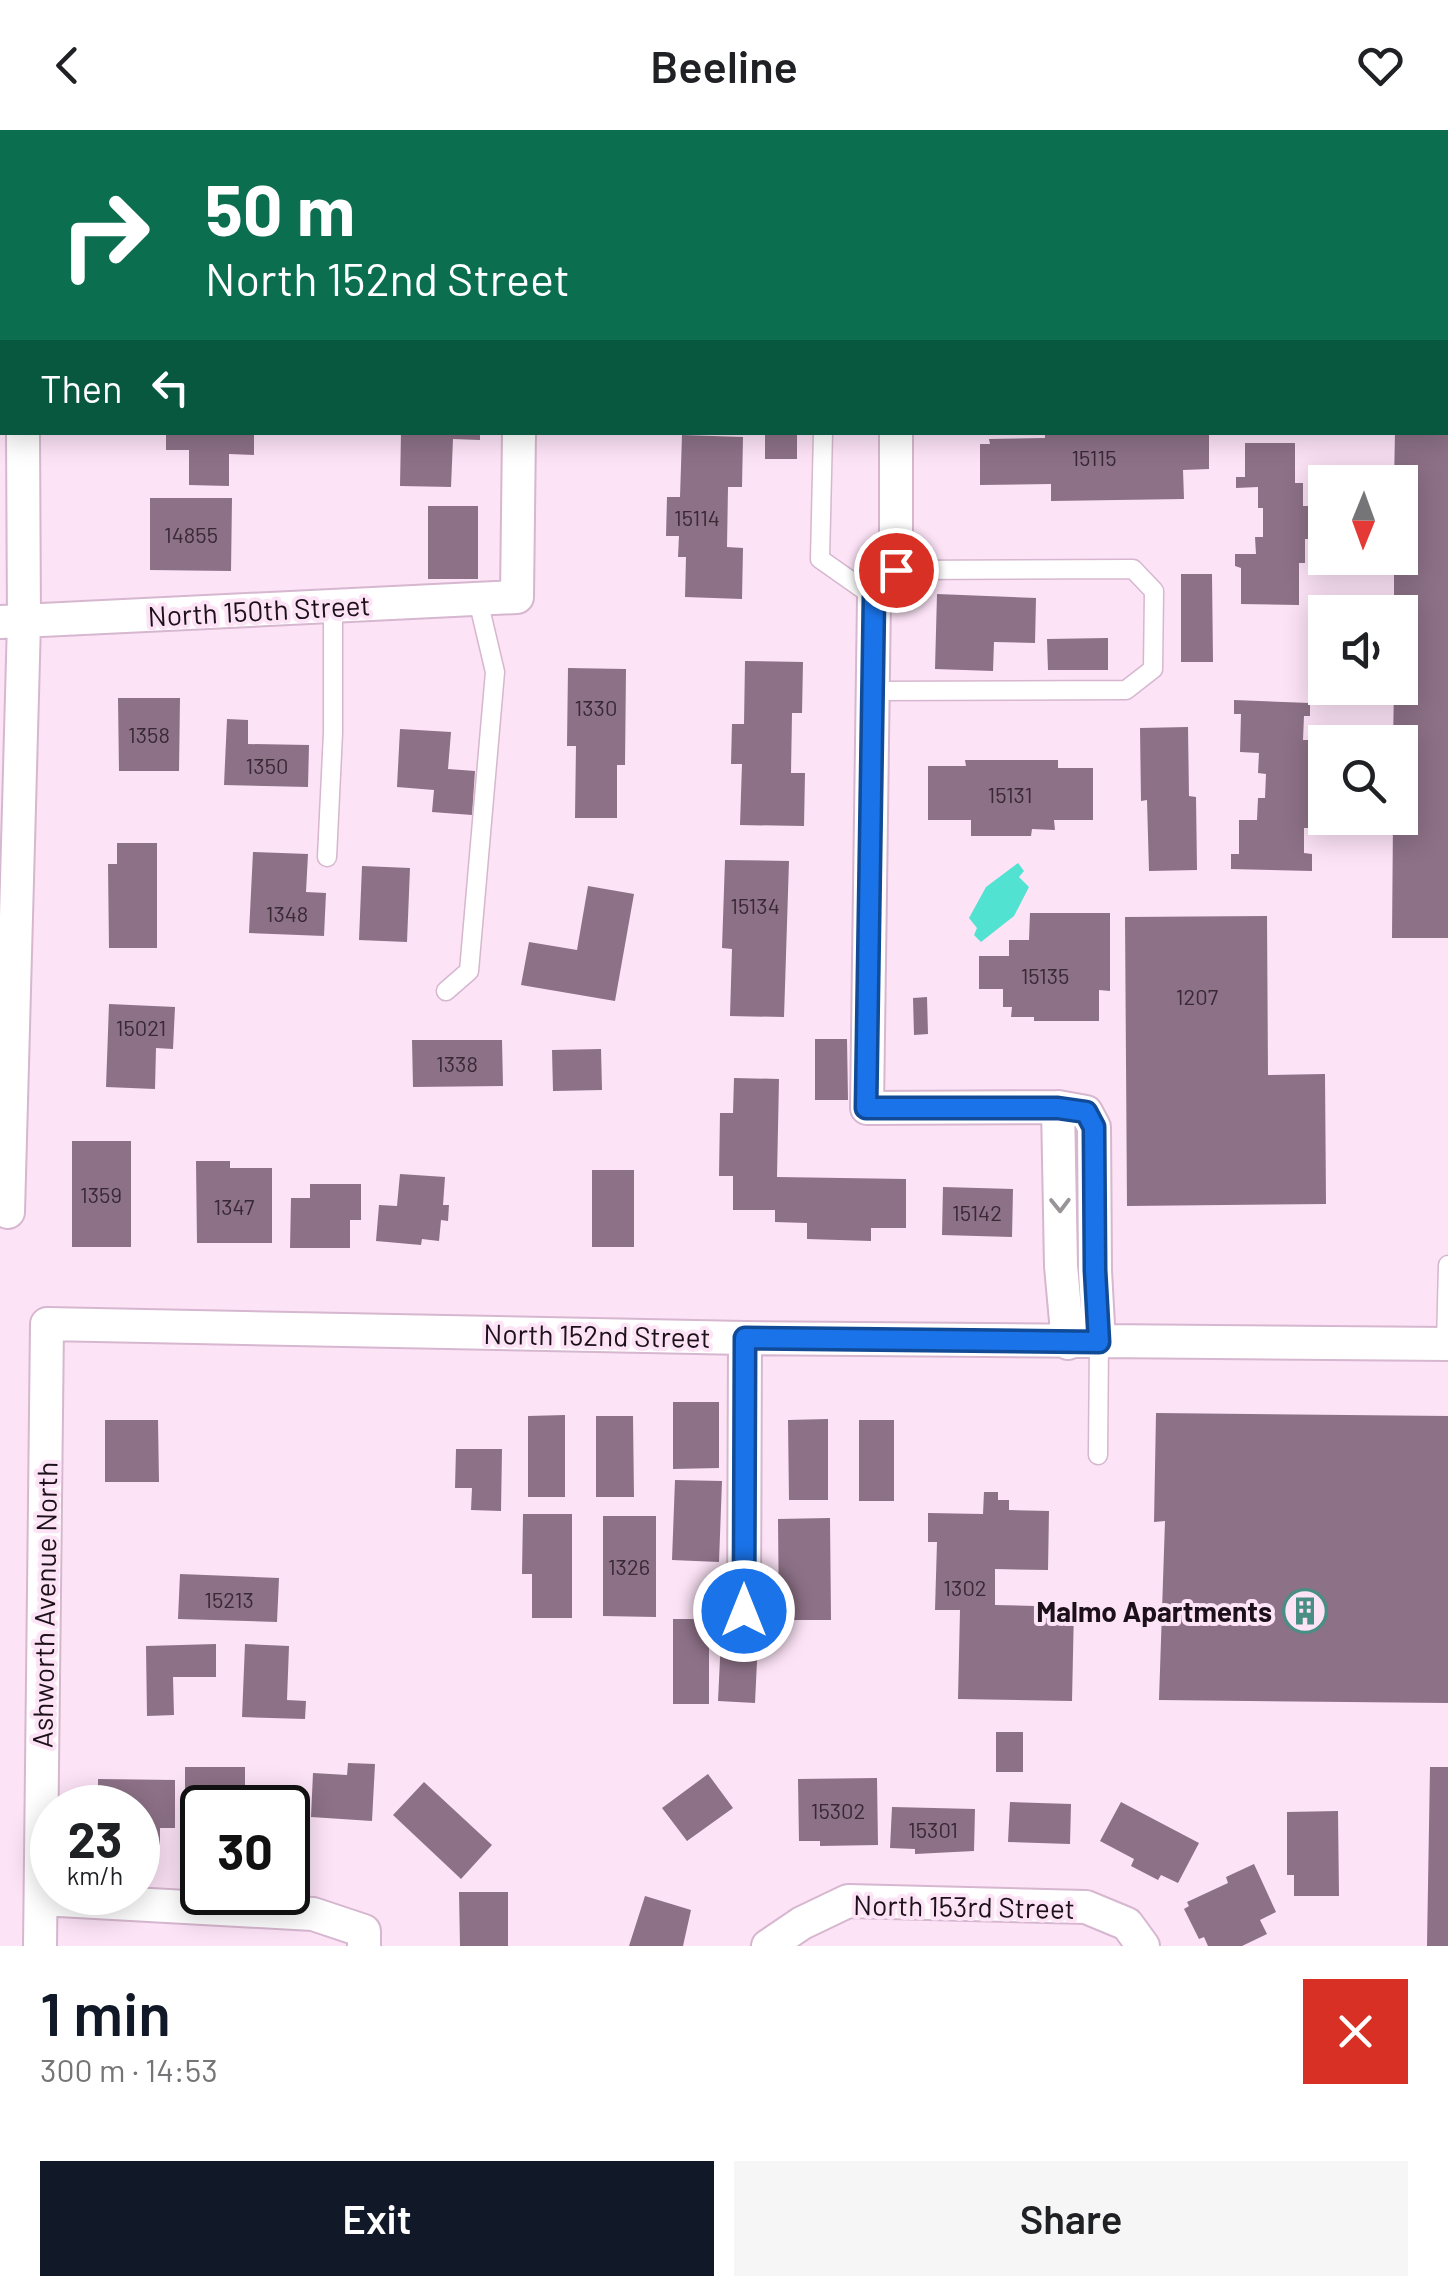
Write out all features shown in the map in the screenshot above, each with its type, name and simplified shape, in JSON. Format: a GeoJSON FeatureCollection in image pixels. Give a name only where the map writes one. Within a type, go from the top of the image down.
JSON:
{"type":"FeatureCollection","features":[{"type":"Feature","properties":{"kind":"street"},"geometry":{"type":"LineString","coordinates":[[8,1212],[12,622],[23,435]]}},
{"type":"Feature","properties":{"kind":"street","name":"North 150th Street"},"geometry":{"type":"LineString","coordinates":[[12,622],[517,597],[519,435]]}},
{"type":"Feature","properties":{"kind":"street"},"geometry":{"type":"LineString","coordinates":[[896,435],[896,570],[874,597],[866,1108],[1058,1108],[1061,1266],[1083,1342]]}},
{"type":"Feature","properties":{"kind":"street","name":"North 152nd Street"},"geometry":{"type":"LineString","coordinates":[[46,1324],[745,1338],[1447,1344]]}},
{"type":"Feature","properties":{"kind":"street","name":"Ashworth Avenue North"},"geometry":{"type":"LineString","coordinates":[[42,1785],[46,1324]]}},
{"type":"Feature","properties":{"kind":"street"},"geometry":{"type":"LineString","coordinates":[[744,1611],[745,1338]]}},
{"type":"Feature","properties":{"kind":"street","name":"North 153rd Street"},"geometry":{"type":"LineString","coordinates":[[768,1946],[802,1923],[848,1901],[1086,1907],[1135,1935]]}},
{"type":"Feature","properties":{"kind":"street"},"geometry":{"type":"LineString","coordinates":[[160,1906],[313,1914],[364,1939]]}},
{"type":"Feature","properties":{"kind":"street","name":"Ashworth Avenue North"},"geometry":{"type":"LineString","coordinates":[[40,1946],[41,1915]]}},
{"type":"Feature","properties":{"kind":"lane"},"geometry":{"type":"LineString","coordinates":[[823,435],[820,559],[874,597]]}},
{"type":"Feature","properties":{"kind":"lane"},"geometry":{"type":"LineString","coordinates":[[873,691],[1126,690],[1152,669],[1154,591],[1133,569],[896,570]]}},
{"type":"Feature","properties":{"kind":"lane"},"geometry":{"type":"LineString","coordinates":[[446,991],[469,971],[495,672],[478,600]]}},
{"type":"Feature","properties":{"kind":"lane"},"geometry":{"type":"LineString","coordinates":[[327,857],[333,734],[333,606]]}},
{"type":"Feature","properties":{"kind":"lane"},"geometry":{"type":"LineString","coordinates":[[1447,1344],[1448,1266]]}},
{"type":"Feature","properties":{"kind":"lane"},"geometry":{"type":"LineString","coordinates":[[1083,1342],[1098,1454]]}},
{"type":"Feature","properties":{"kind":"shaded area"},"geometry":{"type":"Polygon","coordinates":[[[1018,863],[1024,871],[1019,877],[1029,887],[1014,916],[981,942],[974,935],[977,928],[969,918],[986,887],[1018,863]]]}},
{"type":"Feature","properties":{"kind":"building"},"geometry":{"type":"Polygon","coordinates":[[[166,435],[254,435],[254,455],[229,454],[229,486],[189,485],[189,450],[166,450],[166,435]]]}},
{"type":"Feature","properties":{"kind":"building"},"geometry":{"type":"Polygon","coordinates":[[[401,435],[480,435],[480,440],[453,439],[451,487],[400,486],[401,435]]]}},
{"type":"Feature","properties":{"kind":"building"},"geometry":{"type":"Polygon","coordinates":[[[682,435],[743,437],[742,487],[728,487],[727,547],[743,548],[742,599],[685,597],[686,557],[678,557],[679,536],[666,536],[667,497],[680,497],[682,435]]]}},
{"type":"Feature","properties":{"kind":"building"},"geometry":{"type":"Polygon","coordinates":[[[765,435],[797,435],[797,459],[765,459],[765,435]]]}},
{"type":"Feature","properties":{"kind":"building"},"geometry":{"type":"Polygon","coordinates":[[[1209,435],[1209,469],[1183,470],[1184,499],[1051,501],[1051,484],[980,485],[980,444],[990,444],[989,439],[1209,435]]]}},
{"type":"Feature","properties":{"kind":"building"},"geometry":{"type":"Polygon","coordinates":[[[1395,435],[1448,435],[1448,938],[1392,938],[1393,835],[1418,835],[1418,725],[1393,725],[1394,705],[1418,705],[1418,595],[1394,595],[1394,575],[1418,575],[1418,465],[1394,465],[1395,435]]]}},
{"type":"Feature","properties":{"kind":"building"},"geometry":{"type":"Polygon","coordinates":[[[1245,443],[1295,443],[1295,483],[1303,483],[1303,506],[1308,506],[1305,563],[1299,563],[1299,605],[1241,604],[1241,568],[1235,566],[1235,554],[1256,554],[1255,537],[1263,537],[1258,487],[1236,488],[1236,477],[1245,477],[1245,443]]]}},
{"type":"Feature","properties":{"kind":"building"},"geometry":{"type":"Polygon","coordinates":[[[150,498],[232,498],[231,571],[150,570],[150,498]]]}},
{"type":"Feature","properties":{"kind":"building"},"geometry":{"type":"Polygon","coordinates":[[[428,506],[478,506],[478,579],[428,579],[428,506]]]}},
{"type":"Feature","properties":{"kind":"building"},"geometry":{"type":"Polygon","coordinates":[[[1181,574],[1212,574],[1213,662],[1181,662],[1181,574]]]}},
{"type":"Feature","properties":{"kind":"building"},"geometry":{"type":"Polygon","coordinates":[[[937,594],[1036,598],[1035,643],[994,642],[993,671],[935,669],[937,594]]]}},
{"type":"Feature","properties":{"kind":"building"},"geometry":{"type":"Polygon","coordinates":[[[1108,638],[1108,670],[1048,670],[1047,639],[1108,638]]]}},
{"type":"Feature","properties":{"kind":"building"},"geometry":{"type":"Polygon","coordinates":[[[745,661],[803,662],[802,713],[792,713],[791,773],[805,773],[804,826],[740,825],[742,764],[731,764],[732,724],[744,724],[745,661]]]}},
{"type":"Feature","properties":{"kind":"building"},"geometry":{"type":"Polygon","coordinates":[[[568,668],[626,669],[625,765],[617,765],[617,818],[575,818],[576,746],[567,746],[568,668]]]}},
{"type":"Feature","properties":{"kind":"building"},"geometry":{"type":"Polygon","coordinates":[[[118,698],[180,698],[179,771],[119,771],[118,698]]]}},
{"type":"Feature","properties":{"kind":"building"},"geometry":{"type":"Polygon","coordinates":[[[1234,700],[1310,705],[1310,716],[1304,716],[1303,740],[1308,740],[1308,828],[1304,828],[1304,853],[1312,854],[1312,871],[1231,869],[1231,854],[1239,854],[1239,820],[1257,820],[1258,798],[1265,798],[1266,774],[1258,773],[1259,753],[1240,752],[1241,714],[1234,714],[1234,700]]]}},
{"type":"Feature","properties":{"kind":"building"},"geometry":{"type":"Polygon","coordinates":[[[227,719],[248,720],[248,744],[309,745],[308,787],[224,785],[227,719]]]}},
{"type":"Feature","properties":{"kind":"building"},"geometry":{"type":"Polygon","coordinates":[[[1188,727],[1189,796],[1196,797],[1197,870],[1149,871],[1147,800],[1141,801],[1140,728],[1188,727]]]}},
{"type":"Feature","properties":{"kind":"building"},"geometry":{"type":"Polygon","coordinates":[[[400,729],[451,732],[448,769],[475,771],[472,815],[432,812],[434,790],[397,787],[400,729]]]}},
{"type":"Feature","properties":{"kind":"building"},"geometry":{"type":"Polygon","coordinates":[[[965,760],[1058,760],[1058,768],[1093,768],[1093,820],[1054,820],[1055,830],[1032,829],[1031,836],[971,836],[971,820],[928,820],[928,766],[966,766],[965,760]]]}},
{"type":"Feature","properties":{"kind":"building"},"geometry":{"type":"Polygon","coordinates":[[[117,843],[157,843],[157,948],[109,948],[108,864],[117,864],[117,843]]]}},
{"type":"Feature","properties":{"kind":"building"},"geometry":{"type":"Polygon","coordinates":[[[253,852],[308,854],[306,892],[326,893],[324,936],[249,933],[253,852]]]}},
{"type":"Feature","properties":{"kind":"building"},"geometry":{"type":"Polygon","coordinates":[[[725,860],[789,861],[784,1017],[730,1016],[732,949],[722,948],[725,860]]]}},
{"type":"Feature","properties":{"kind":"building"},"geometry":{"type":"Polygon","coordinates":[[[362,866],[410,868],[407,942],[359,940],[362,866]]]}},
{"type":"Feature","properties":{"kind":"building"},"geometry":{"type":"Polygon","coordinates":[[[588,886],[634,894],[615,1001],[521,985],[529,942],[577,950],[588,886]]]}},
{"type":"Feature","properties":{"kind":"building"},"geometry":{"type":"Polygon","coordinates":[[[1030,913],[1110,913],[1110,991],[1099,990],[1099,1021],[1011,1017],[1012,1007],[1003,1007],[1003,989],[979,989],[979,956],[1009,956],[1009,940],[1029,940],[1030,913]]]}},
{"type":"Feature","properties":{"kind":"building"},"geometry":{"type":"Polygon","coordinates":[[[1267,916],[1268,1075],[1325,1074],[1326,1204],[1127,1206],[1125,917],[1267,916]]]}},
{"type":"Feature","properties":{"kind":"building"},"geometry":{"type":"Polygon","coordinates":[[[927,997],[928,1034],[914,1035],[913,998],[927,997]]]}},
{"type":"Feature","properties":{"kind":"building"},"geometry":{"type":"Polygon","coordinates":[[[109,1004],[175,1007],[173,1049],[156,1048],[155,1089],[106,1087],[109,1004]]]}},
{"type":"Feature","properties":{"kind":"building"},"geometry":{"type":"Polygon","coordinates":[[[815,1039],[847,1039],[848,1100],[815,1100],[815,1039]]]}},
{"type":"Feature","properties":{"kind":"building"},"geometry":{"type":"Polygon","coordinates":[[[412,1040],[502,1040],[503,1086],[413,1087],[412,1040]]]}},
{"type":"Feature","properties":{"kind":"building"},"geometry":{"type":"Polygon","coordinates":[[[601,1049],[602,1090],[553,1091],[552,1050],[601,1049]]]}},
{"type":"Feature","properties":{"kind":"building"},"geometry":{"type":"Polygon","coordinates":[[[734,1078],[779,1079],[777,1177],[906,1179],[906,1228],[871,1228],[871,1241],[807,1239],[807,1223],[775,1222],[775,1210],[733,1210],[733,1176],[719,1176],[720,1113],[733,1113],[734,1078]]]}},
{"type":"Feature","properties":{"kind":"building"},"geometry":{"type":"Polygon","coordinates":[[[72,1141],[131,1141],[131,1247],[72,1247],[72,1141]]]}},
{"type":"Feature","properties":{"kind":"building"},"geometry":{"type":"Polygon","coordinates":[[[196,1161],[230,1161],[230,1168],[272,1168],[272,1243],[197,1243],[196,1161]]]}},
{"type":"Feature","properties":{"kind":"building"},"geometry":{"type":"Polygon","coordinates":[[[592,1170],[634,1170],[634,1247],[592,1247],[592,1170]]]}},
{"type":"Feature","properties":{"kind":"building"},"geometry":{"type":"Polygon","coordinates":[[[400,1174],[445,1177],[443,1205],[449,1205],[448,1221],[441,1220],[439,1241],[422,1239],[421,1245],[376,1241],[379,1205],[397,1206],[400,1174]]]}},
{"type":"Feature","properties":{"kind":"building"},"geometry":{"type":"Polygon","coordinates":[[[310,1184],[361,1184],[361,1220],[350,1220],[350,1248],[290,1248],[291,1198],[310,1198],[310,1184]]]}},
{"type":"Feature","properties":{"kind":"building"},"geometry":{"type":"Polygon","coordinates":[[[943,1187],[1013,1189],[1012,1237],[942,1235],[943,1187]]]}},
{"type":"Feature","properties":{"kind":"building"},"geometry":{"type":"Polygon","coordinates":[[[673,1402],[719,1402],[719,1468],[673,1469],[673,1402]]]}},
{"type":"Feature","properties":{"kind":"building","name":"Malmo Apartments"},"geometry":{"type":"Polygon","coordinates":[[[1156,1413],[1448,1416],[1448,1703],[1159,1700],[1165,1521],[1154,1522],[1156,1413]]]}},
{"type":"Feature","properties":{"kind":"building"},"geometry":{"type":"Polygon","coordinates":[[[565,1415],[565,1497],[528,1497],[528,1416],[565,1415]]]}},
{"type":"Feature","properties":{"kind":"building"},"geometry":{"type":"Polygon","coordinates":[[[596,1416],[633,1416],[634,1497],[596,1497],[596,1416]]]}},
{"type":"Feature","properties":{"kind":"building"},"geometry":{"type":"Polygon","coordinates":[[[828,1419],[828,1500],[789,1500],[788,1420],[828,1419]]]}},
{"type":"Feature","properties":{"kind":"building"},"geometry":{"type":"Polygon","coordinates":[[[105,1420],[158,1420],[159,1482],[105,1482],[105,1420]]]}},
{"type":"Feature","properties":{"kind":"building"},"geometry":{"type":"Polygon","coordinates":[[[859,1420],[894,1420],[894,1501],[859,1501],[859,1420]]]}},
{"type":"Feature","properties":{"kind":"building"},"geometry":{"type":"Polygon","coordinates":[[[456,1449],[502,1449],[501,1511],[471,1510],[472,1488],[455,1488],[456,1449]]]}},
{"type":"Feature","properties":{"kind":"building"},"geometry":{"type":"Polygon","coordinates":[[[675,1480],[722,1481],[719,1562],[672,1560],[675,1480]]]}},
{"type":"Feature","properties":{"kind":"building"},"geometry":{"type":"Polygon","coordinates":[[[984,1492],[998,1492],[998,1500],[1009,1500],[1009,1510],[1049,1511],[1048,1570],[995,1569],[995,1605],[1074,1607],[1072,1701],[958,1699],[960,1610],[935,1610],[937,1542],[928,1542],[928,1513],[983,1514],[984,1492]]]}},
{"type":"Feature","properties":{"kind":"building"},"geometry":{"type":"Polygon","coordinates":[[[523,1514],[572,1514],[572,1618],[532,1618],[532,1574],[522,1574],[523,1514]]]}},
{"type":"Feature","properties":{"kind":"building"},"geometry":{"type":"Polygon","coordinates":[[[603,1516],[656,1516],[656,1617],[603,1616],[603,1516]]]}},
{"type":"Feature","properties":{"kind":"building"},"geometry":{"type":"Polygon","coordinates":[[[830,1518],[831,1620],[779,1620],[778,1519],[830,1518]]]}},
{"type":"Feature","properties":{"kind":"building"},"geometry":{"type":"Polygon","coordinates":[[[180,1574],[279,1578],[277,1622],[178,1619],[180,1574]]]}},
{"type":"Feature","properties":{"kind":"building"},"geometry":{"type":"Polygon","coordinates":[[[722,1617],[759,1619],[755,1703],[718,1701],[722,1617]]]}},
{"type":"Feature","properties":{"kind":"building"},"geometry":{"type":"Polygon","coordinates":[[[673,1619],[709,1619],[709,1704],[673,1704],[673,1619]]]}},
{"type":"Feature","properties":{"kind":"building"},"geometry":{"type":"Polygon","coordinates":[[[216,1644],[216,1677],[173,1677],[174,1715],[147,1716],[146,1646],[216,1644]]]}},
{"type":"Feature","properties":{"kind":"building"},"geometry":{"type":"Polygon","coordinates":[[[245,1644],[289,1646],[287,1700],[306,1701],[305,1719],[242,1717],[245,1644]]]}},
{"type":"Feature","properties":{"kind":"building"},"geometry":{"type":"Polygon","coordinates":[[[996,1732],[1023,1732],[1023,1772],[996,1772],[996,1732]]]}},
{"type":"Feature","properties":{"kind":"building"},"geometry":{"type":"Polygon","coordinates":[[[348,1763],[375,1764],[372,1821],[311,1817],[313,1773],[347,1775],[348,1763]]]}},
{"type":"Feature","properties":{"kind":"building"},"geometry":{"type":"Polygon","coordinates":[[[185,1767],[245,1767],[245,1785],[185,1785],[185,1767]]]}},
{"type":"Feature","properties":{"kind":"building"},"geometry":{"type":"Polygon","coordinates":[[[1430,1767],[1448,1767],[1448,1946],[1427,1946],[1430,1767]]]}},
{"type":"Feature","properties":{"kind":"building"},"geometry":{"type":"Polygon","coordinates":[[[708,1774],[733,1808],[687,1841],[662,1808],[708,1774]]]}},
{"type":"Feature","properties":{"kind":"building"},"geometry":{"type":"Polygon","coordinates":[[[877,1778],[878,1845],[820,1846],[820,1841],[799,1841],[798,1779],[877,1778]]]}},
{"type":"Feature","properties":{"kind":"building"},"geometry":{"type":"Polygon","coordinates":[[[98,1779],[175,1780],[175,1828],[160,1828],[160,1785],[98,1785],[98,1779]]]}},
{"type":"Feature","properties":{"kind":"building"},"geometry":{"type":"Polygon","coordinates":[[[424,1782],[492,1845],[461,1879],[393,1815],[424,1782]]]}},
{"type":"Feature","properties":{"kind":"building"},"geometry":{"type":"Polygon","coordinates":[[[1010,1802],[1071,1804],[1070,1844],[1008,1842],[1010,1802]]]}},
{"type":"Feature","properties":{"kind":"building"},"geometry":{"type":"Polygon","coordinates":[[[1121,1802],[1199,1843],[1178,1883],[1161,1875],[1158,1880],[1131,1866],[1134,1859],[1100,1841],[1121,1802]]]}},
{"type":"Feature","properties":{"kind":"building"},"geometry":{"type":"Polygon","coordinates":[[[892,1807],[975,1809],[974,1851],[915,1854],[915,1849],[890,1848],[892,1807]]]}},
{"type":"Feature","properties":{"kind":"building"},"geometry":{"type":"Polygon","coordinates":[[[1338,1811],[1339,1896],[1294,1896],[1294,1875],[1287,1875],[1287,1812],[1338,1811]]]}},
{"type":"Feature","properties":{"kind":"building"},"geometry":{"type":"Polygon","coordinates":[[[1254,1864],[1276,1912],[1260,1920],[1267,1934],[1242,1946],[1208,1946],[1204,1937],[1199,1939],[1184,1909],[1189,1906],[1187,1902],[1228,1883],[1226,1877],[1254,1864]]]}},
{"type":"Feature","properties":{"kind":"building"},"geometry":{"type":"Polygon","coordinates":[[[459,1892],[508,1892],[508,1946],[460,1946],[459,1892]]]}},
{"type":"Feature","properties":{"kind":"building"},"geometry":{"type":"Polygon","coordinates":[[[645,1896],[691,1910],[683,1946],[629,1946],[645,1896]]]}},
{"type":"Feature","properties":{"kind":"place","name":"Malmo Apartments"},"geometry":{"type":"Point","coordinates":[1305,1611]}},
{"type":"Feature","properties":{"kind":"route"},"geometry":{"type":"LineString","coordinates":[[744,1611],[745,1338],[1099,1342],[1094,1127],[1086,1112],[1058,1108],[866,1108],[874,597],[896,570]]}}]}
